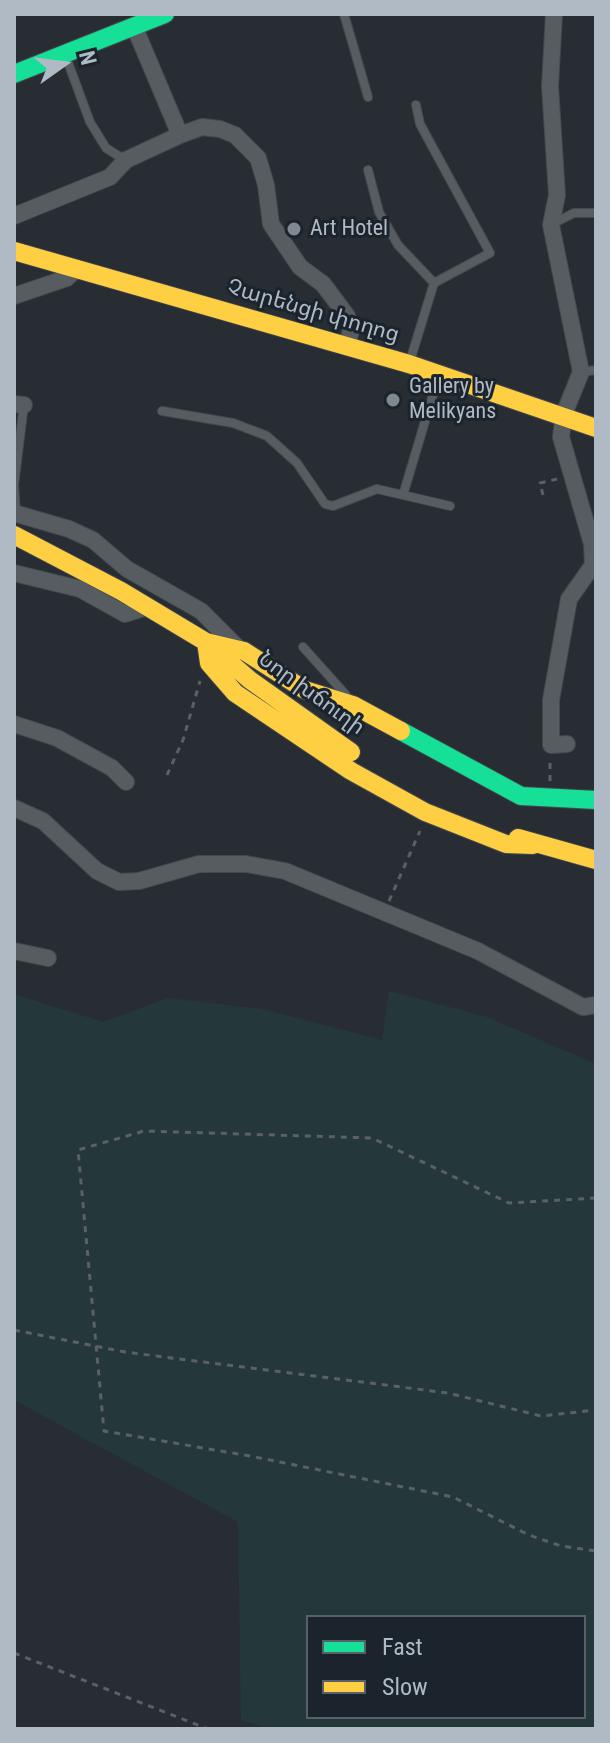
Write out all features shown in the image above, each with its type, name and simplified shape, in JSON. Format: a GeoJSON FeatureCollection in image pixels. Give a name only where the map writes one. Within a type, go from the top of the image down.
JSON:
{"type":"FeatureCollection","features":[{"type":"Feature","properties":{"kind":"main road"},"geometry":{"type":"LineString","coordinates":[[14,74],[158,15]]}},
{"type":"Feature","properties":{"kind":"main road","name":"Չարենցի փողոց"},"geometry":{"type":"LineString","coordinates":[[14,251],[409,364],[564,414],[596,428]]}},
{"type":"Feature","properties":{"kind":"main road","name":"Նոր խճուղի"},"geometry":{"type":"LineString","coordinates":[[14,535],[141,609],[206,642],[250,680],[402,789],[533,845],[596,860]]}},
{"type":"Feature","properties":{"kind":"main road"},"geometry":{"type":"LineString","coordinates":[[533,845],[506,844],[427,813],[351,771],[235,693],[209,663],[206,642],[238,648],[305,690],[353,705],[521,796],[596,800]]}},
{"type":"Feature","properties":{"kind":"street"},"geometry":{"type":"LineString","coordinates":[[554,14],[550,86],[557,195],[551,225],[589,371],[564,414],[561,437],[592,544],[593,565],[569,599],[551,700],[559,744]]}},
{"type":"Feature","properties":{"kind":"street"},"geometry":{"type":"LineString","coordinates":[[134,26],[180,135]]}},
{"type":"Feature","properties":{"kind":"street"},"geometry":{"type":"LineString","coordinates":[[14,216],[110,177],[126,160],[180,135],[202,127],[220,129],[248,146],[263,171],[271,224],[300,267],[323,284],[347,316],[351,330],[347,347]]}},
{"type":"Feature","properties":{"kind":"street"},"geometry":{"type":"LineString","coordinates":[[14,296],[67,278],[76,269]]}},
{"type":"Feature","properties":{"kind":"street"},"geometry":{"type":"LineString","coordinates":[[15,513],[93,540],[127,569],[201,611],[238,648]]}},
{"type":"Feature","properties":{"kind":"street"},"geometry":{"type":"LineString","coordinates":[[14,573],[80,589],[125,614],[141,609],[209,663]]}},
{"type":"Feature","properties":{"kind":"street"},"geometry":{"type":"LineString","coordinates":[[14,724],[57,738],[112,768],[126,782]]}},
{"type":"Feature","properties":{"kind":"street"},"geometry":{"type":"LineString","coordinates":[[14,808],[43,821],[97,871],[119,882],[139,881],[199,864],[246,864],[285,871],[478,951],[583,1007],[596,1005]]}},
{"type":"Feature","properties":{"kind":"street"},"geometry":{"type":"LineString","coordinates":[[14,951],[48,958]]}},
{"type":"Feature","properties":{"kind":"lane"},"geometry":{"type":"LineString","coordinates":[[344,14],[368,97]]}},
{"type":"Feature","properties":{"kind":"lane"},"geometry":{"type":"LineString","coordinates":[[65,54],[90,122],[106,148],[126,160]]}},
{"type":"Feature","properties":{"kind":"lane"},"geometry":{"type":"LineString","coordinates":[[409,364],[434,283],[490,253],[420,124],[416,105]]}},
{"type":"Feature","properties":{"kind":"lane"},"geometry":{"type":"LineString","coordinates":[[368,170],[379,212],[398,245],[434,283]]}},
{"type":"Feature","properties":{"kind":"lane"},"geometry":{"type":"LineString","coordinates":[[551,225],[561,216],[596,213]]}},
{"type":"Feature","properties":{"kind":"lane"},"geometry":{"type":"LineString","coordinates":[[403,495],[440,374]]}},
{"type":"Feature","properties":{"kind":"lane"},"geometry":{"type":"LineString","coordinates":[[15,513],[19,405]]}},
{"type":"Feature","properties":{"kind":"lane"},"geometry":{"type":"LineString","coordinates":[[162,411],[233,423],[267,436],[297,463],[325,504],[348,502],[377,489],[450,506]]}},
{"type":"Feature","properties":{"kind":"lane"},"geometry":{"type":"LineString","coordinates":[[303,647],[353,705]]}},
{"type":"Feature","properties":{"kind":"path"},"geometry":{"type":"LineString","coordinates":[[543,495],[540,483],[547,482]]}},
{"type":"Feature","properties":{"kind":"path"},"geometry":{"type":"LineString","coordinates":[[167,775],[183,740],[198,685],[209,663]]}},
{"type":"Feature","properties":{"kind":"path"},"geometry":{"type":"LineString","coordinates":[[550,798],[559,744]]}},
{"type":"Feature","properties":{"kind":"path"},"geometry":{"type":"LineString","coordinates":[[383,911],[400,882],[427,813]]}},
{"type":"Feature","properties":{"kind":"path"},"geometry":{"type":"LineString","coordinates":[[596,1198],[509,1203],[372,1138],[144,1131],[78,1150],[104,1431],[250,1456],[453,1497],[529,1535],[596,1551]]}},
{"type":"Feature","properties":{"kind":"path"},"geometry":{"type":"LineString","coordinates":[[14,1330],[96,1346],[448,1393],[541,1416],[596,1410]]}},
{"type":"Feature","properties":{"kind":"path"},"geometry":{"type":"LineString","coordinates":[[14,1653],[208,1729]]}},
{"type":"Feature","properties":{"kind":"shaded area"},"geometry":{"type":"Polygon","coordinates":[[[389,991],[487,1017],[596,1064],[596,1729],[271,1729],[241,1720],[238,1522],[14,1400],[14,994],[103,1022],[168,998],[262,1009],[382,1040],[389,991]]]}},
{"type":"Feature","properties":{"kind":"traffic: fast"},"geometry":{"type":"LineString","coordinates":[[14,74],[165,14]]}},
{"type":"Feature","properties":{"kind":"traffic: fast"},"geometry":{"type":"LineString","coordinates":[[401,731],[521,796],[596,800]]}},
{"type":"Feature","properties":{"kind":"traffic: slow"},"geometry":{"type":"LineString","coordinates":[[14,251],[409,364],[596,428]]}},
{"type":"Feature","properties":{"kind":"traffic: slow"},"geometry":{"type":"LineString","coordinates":[[14,535],[121,591],[206,642],[250,680],[351,752]]}},
{"type":"Feature","properties":{"kind":"traffic: slow"},"geometry":{"type":"LineString","coordinates":[[401,731],[353,705],[305,690],[244,651],[206,642],[209,663],[235,693],[351,771],[425,812],[506,844],[533,845]]}},
{"type":"Feature","properties":{"kind":"traffic: slow"},"geometry":{"type":"LineString","coordinates":[[518,838],[596,860]]}},
{"type":"Feature","properties":{"kind":"place","name":"Art Hotel"},"geometry":{"type":"Point","coordinates":[294,229]}},
{"type":"Feature","properties":{"kind":"place","name":"Gallery by Melikyans"},"geometry":{"type":"Point","coordinates":[393,400]}}]}
